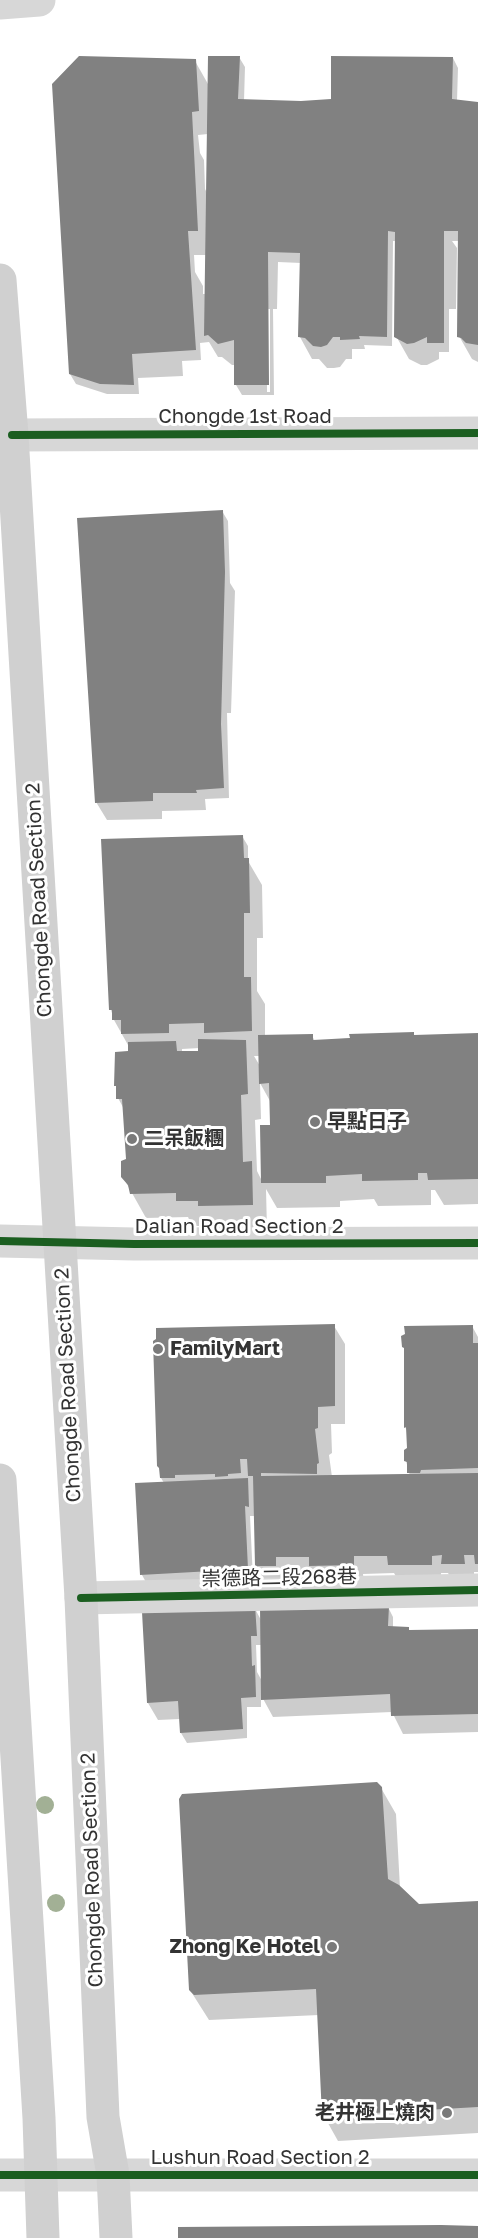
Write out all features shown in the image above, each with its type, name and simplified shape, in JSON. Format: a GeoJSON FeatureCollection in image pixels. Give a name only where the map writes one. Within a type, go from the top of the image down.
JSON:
{"type":"FeatureCollection","features":[{"type":"Feature","properties":{"kind":"main road","name":"Chongde Road Section 2"},"geometry":{"type":"LineString","coordinates":[[0,280],[12,435],[81,1598],[103,2117],[113,2175],[116,2238]]}},
{"type":"Feature","properties":{"kind":"main road"},"geometry":{"type":"LineString","coordinates":[[0,1480],[42,2175],[43,2238]]}},
{"type":"Feature","properties":{"kind":"street"},"geometry":{"type":"LineString","coordinates":[[0,3],[39,0]]}},
{"type":"Feature","properties":{"kind":"street","name":"Chongde 1st Road"},"geometry":{"type":"LineString","coordinates":[[12,435],[478,433]]}},
{"type":"Feature","properties":{"kind":"street","name":"Dalian Road Section 2"},"geometry":{"type":"LineString","coordinates":[[0,1241],[478,1244]]}},
{"type":"Feature","properties":{"kind":"street","name":"崇德路二段268巷"},"geometry":{"type":"LineString","coordinates":[[81,1598],[478,1590]]}},
{"type":"Feature","properties":{"kind":"street","name":"Lushun Road Section 2"},"geometry":{"type":"LineString","coordinates":[[0,2175],[478,2175]]}},
{"type":"Feature","properties":{"kind":"building"},"geometry":{"type":"Polygon","coordinates":[[[79,56],[196,59],[199,111],[192,112],[198,231],[188,231],[196,350],[132,354],[134,385],[100,384],[69,374],[52,84],[79,56]]]}},
{"type":"Feature","properties":{"kind":"building"},"geometry":{"type":"Polygon","coordinates":[[[208,56],[240,56],[238,99],[301,101],[331,99],[331,56],[453,57],[452,99],[478,102],[478,345],[466,343],[457,337],[458,231],[444,231],[444,343],[427,343],[427,337],[407,344],[394,337],[395,232],[388,231],[387,337],[359,336],[360,339],[340,340],[340,337],[333,337],[327,345],[321,347],[313,346],[305,338],[298,337],[300,253],[268,252],[269,385],[234,385],[234,340],[218,344],[208,335],[204,336],[208,56]]]}},
{"type":"Feature","properties":{"kind":"building"},"geometry":{"type":"Polygon","coordinates":[[[223,510],[225,572],[221,724],[224,788],[196,790],[197,793],[153,793],[153,801],[95,803],[77,518],[223,510]]]}},
{"type":"Feature","properties":{"kind":"building"},"geometry":{"type":"Polygon","coordinates":[[[243,835],[244,858],[249,858],[250,913],[244,913],[244,977],[251,977],[252,1031],[204,1033],[204,1023],[169,1024],[169,1033],[121,1034],[121,1020],[112,1020],[112,1010],[109,1010],[101,839],[243,835]]]}},
{"type":"Feature","properties":{"kind":"building"},"geometry":{"type":"Polygon","coordinates":[[[414,1032],[414,1035],[478,1033],[478,1179],[428,1180],[427,1173],[418,1173],[418,1180],[362,1181],[362,1174],[326,1176],[326,1183],[261,1183],[260,1125],[270,1125],[269,1083],[259,1084],[258,1035],[313,1034],[313,1040],[350,1038],[349,1034],[414,1032]]]}},
{"type":"Feature","properties":{"kind":"building"},"geometry":{"type":"Polygon","coordinates":[[[198,1039],[246,1040],[248,1094],[241,1095],[243,1162],[252,1161],[253,1205],[198,1206],[198,1201],[176,1201],[176,1193],[130,1194],[128,1185],[121,1177],[121,1161],[126,1159],[122,1099],[116,1099],[116,1086],[114,1086],[115,1052],[128,1051],[128,1042],[176,1041],[177,1051],[198,1051],[198,1039]]]}},
{"type":"Feature","properties":{"kind":"building"},"geometry":{"type":"Polygon","coordinates":[[[335,1324],[335,1406],[318,1407],[318,1428],[315,1429],[319,1463],[317,1474],[261,1473],[261,1476],[478,1473],[478,1564],[475,1564],[474,1555],[464,1555],[465,1564],[441,1564],[442,1555],[432,1556],[432,1565],[388,1565],[387,1556],[354,1556],[354,1565],[309,1566],[309,1557],[276,1557],[276,1566],[255,1566],[253,1476],[248,1476],[247,1459],[240,1459],[241,1473],[228,1474],[228,1476],[175,1475],[175,1478],[160,1478],[157,1466],[153,1341],[156,1339],[156,1328],[335,1324]]]}},
{"type":"Feature","properties":{"kind":"building"},"geometry":{"type":"Polygon","coordinates":[[[473,1325],[473,1343],[478,1343],[478,1468],[421,1470],[420,1473],[407,1473],[407,1462],[404,1461],[404,1450],[407,1448],[406,1427],[404,1428],[404,1348],[401,1336],[405,1334],[404,1326],[473,1325]]]}},
{"type":"Feature","properties":{"kind":"building"},"geometry":{"type":"Polygon","coordinates":[[[248,1478],[249,1507],[245,1506],[248,1569],[140,1575],[135,1483],[248,1478]]]}},
{"type":"Feature","properties":{"kind":"building"},"geometry":{"type":"Polygon","coordinates":[[[255,1605],[257,1636],[251,1636],[256,1697],[241,1698],[243,1729],[180,1733],[178,1701],[147,1703],[142,1612],[255,1605]]]}},
{"type":"Feature","properties":{"kind":"building"},"geometry":{"type":"Polygon","coordinates":[[[260,1606],[389,1606],[388,1626],[409,1627],[409,1630],[478,1629],[478,1714],[391,1716],[390,1694],[261,1700],[260,1606]]]}},
{"type":"Feature","properties":{"kind":"building","name":"Zhong Ke Hotel"},"geometry":{"type":"Polygon","coordinates":[[[377,1782],[382,1787],[388,1879],[399,1885],[419,1904],[478,1901],[478,2107],[322,2116],[316,1989],[194,1995],[189,1990],[179,1799],[182,1794],[377,1782]]]}},
{"type":"Feature","properties":{"kind":"building"},"geometry":{"type":"Polygon","coordinates":[[[478,2226],[478,2238],[178,2238],[178,2227],[478,2226]]]}},
{"type":"Feature","properties":{"kind":"cycle path"},"geometry":{"type":"LineString","coordinates":[[12,435],[478,433]]}},
{"type":"Feature","properties":{"kind":"cycle path"},"geometry":{"type":"LineString","coordinates":[[0,1241],[134,1244],[478,1243]]}},
{"type":"Feature","properties":{"kind":"cycle path"},"geometry":{"type":"LineString","coordinates":[[81,1598],[478,1590]]}},
{"type":"Feature","properties":{"kind":"cycle path"},"geometry":{"type":"LineString","coordinates":[[0,2175],[478,2175]]}},
{"type":"Feature","properties":{"kind":"place","name":"早點日子"},"geometry":{"type":"Point","coordinates":[315,1122]}},
{"type":"Feature","properties":{"kind":"place","name":"二呆飯糰"},"geometry":{"type":"Point","coordinates":[132,1139]}},
{"type":"Feature","properties":{"kind":"place","name":"FamilyMart"},"geometry":{"type":"Point","coordinates":[158,1349]}},
{"type":"Feature","properties":{"kind":"place","name":"Zhong Ke Hotel"},"geometry":{"type":"Point","coordinates":[332,1947]}},
{"type":"Feature","properties":{"kind":"place","name":"老井極上燒肉"},"geometry":{"type":"Point","coordinates":[447,2113]}}]}
